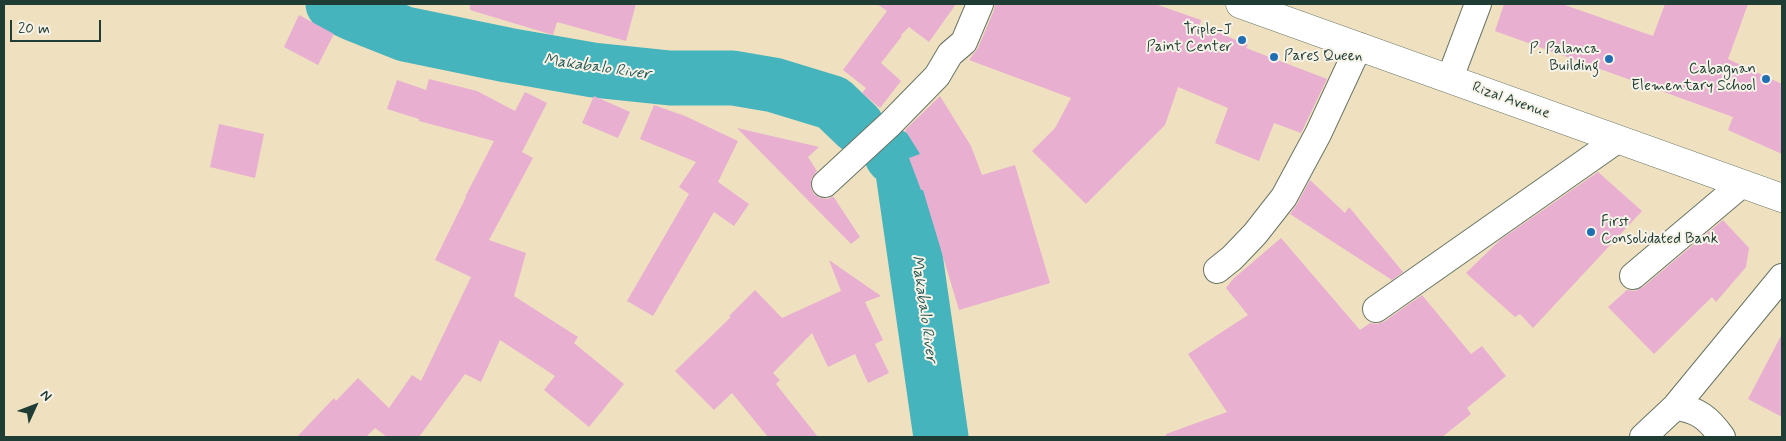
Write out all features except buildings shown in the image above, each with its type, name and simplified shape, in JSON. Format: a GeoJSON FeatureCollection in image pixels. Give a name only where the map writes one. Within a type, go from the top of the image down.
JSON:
{"type":"FeatureCollection","features":[{"type":"Feature","properties":{"kind":"main road","name":"Rizal Avenue"},"geometry":{"type":"LineString","coordinates":[[1240,4],[1782,198]]}},
{"type":"Feature","properties":{"kind":"street"},"geometry":{"type":"LineString","coordinates":[[825,184],[890,124],[936,76],[950,54],[964,42],[980,4]]}},
{"type":"Feature","properties":{"kind":"street"},"geometry":{"type":"LineString","coordinates":[[1450,78],[1478,4]]}},
{"type":"Feature","properties":{"kind":"street"},"geometry":{"type":"LineString","coordinates":[[1217,270],[1232,258],[1255,234],[1284,197],[1300,170],[1359,46]]}},
{"type":"Feature","properties":{"kind":"street"},"geometry":{"type":"LineString","coordinates":[[1376,308],[1617,140]]}},
{"type":"Feature","properties":{"kind":"street"},"geometry":{"type":"LineString","coordinates":[[1633,276],[1742,184]]}},
{"type":"Feature","properties":{"kind":"street"},"geometry":{"type":"LineString","coordinates":[[1643,437],[1675,407],[1782,277]]}},
{"type":"Feature","properties":{"kind":"street"},"geometry":{"type":"LineString","coordinates":[[1675,407],[1690,408],[1704,416],[1722,437]]}},
{"type":"Feature","properties":{"kind":"waterway","name":"Makabalo River"},"geometry":{"type":"LineString","coordinates":[[333,4],[405,34],[507,55],[593,70],[670,78],[733,78],[774,85],[833,103],[857,126]]}},
{"type":"Feature","properties":{"kind":"waterway","name":"Makabalo River"},"geometry":{"type":"LineString","coordinates":[[892,156],[902,165],[941,437]]}},
{"type":"Feature","properties":{"kind":"place","name":"Triple-J Paint Center"},"geometry":{"type":"Point","coordinates":[1242,40]}},
{"type":"Feature","properties":{"kind":"place","name":"Pares Queen"},"geometry":{"type":"Point","coordinates":[1274,57]}},
{"type":"Feature","properties":{"kind":"place","name":"P. Palanca Building"},"geometry":{"type":"Point","coordinates":[1609,59]}},
{"type":"Feature","properties":{"kind":"place","name":"Cabagnan Elementary School"},"geometry":{"type":"Point","coordinates":[1766,79]}},
{"type":"Feature","properties":{"kind":"place","name":"First Consolidated Bank"},"geometry":{"type":"Point","coordinates":[1591,232]}}]}
